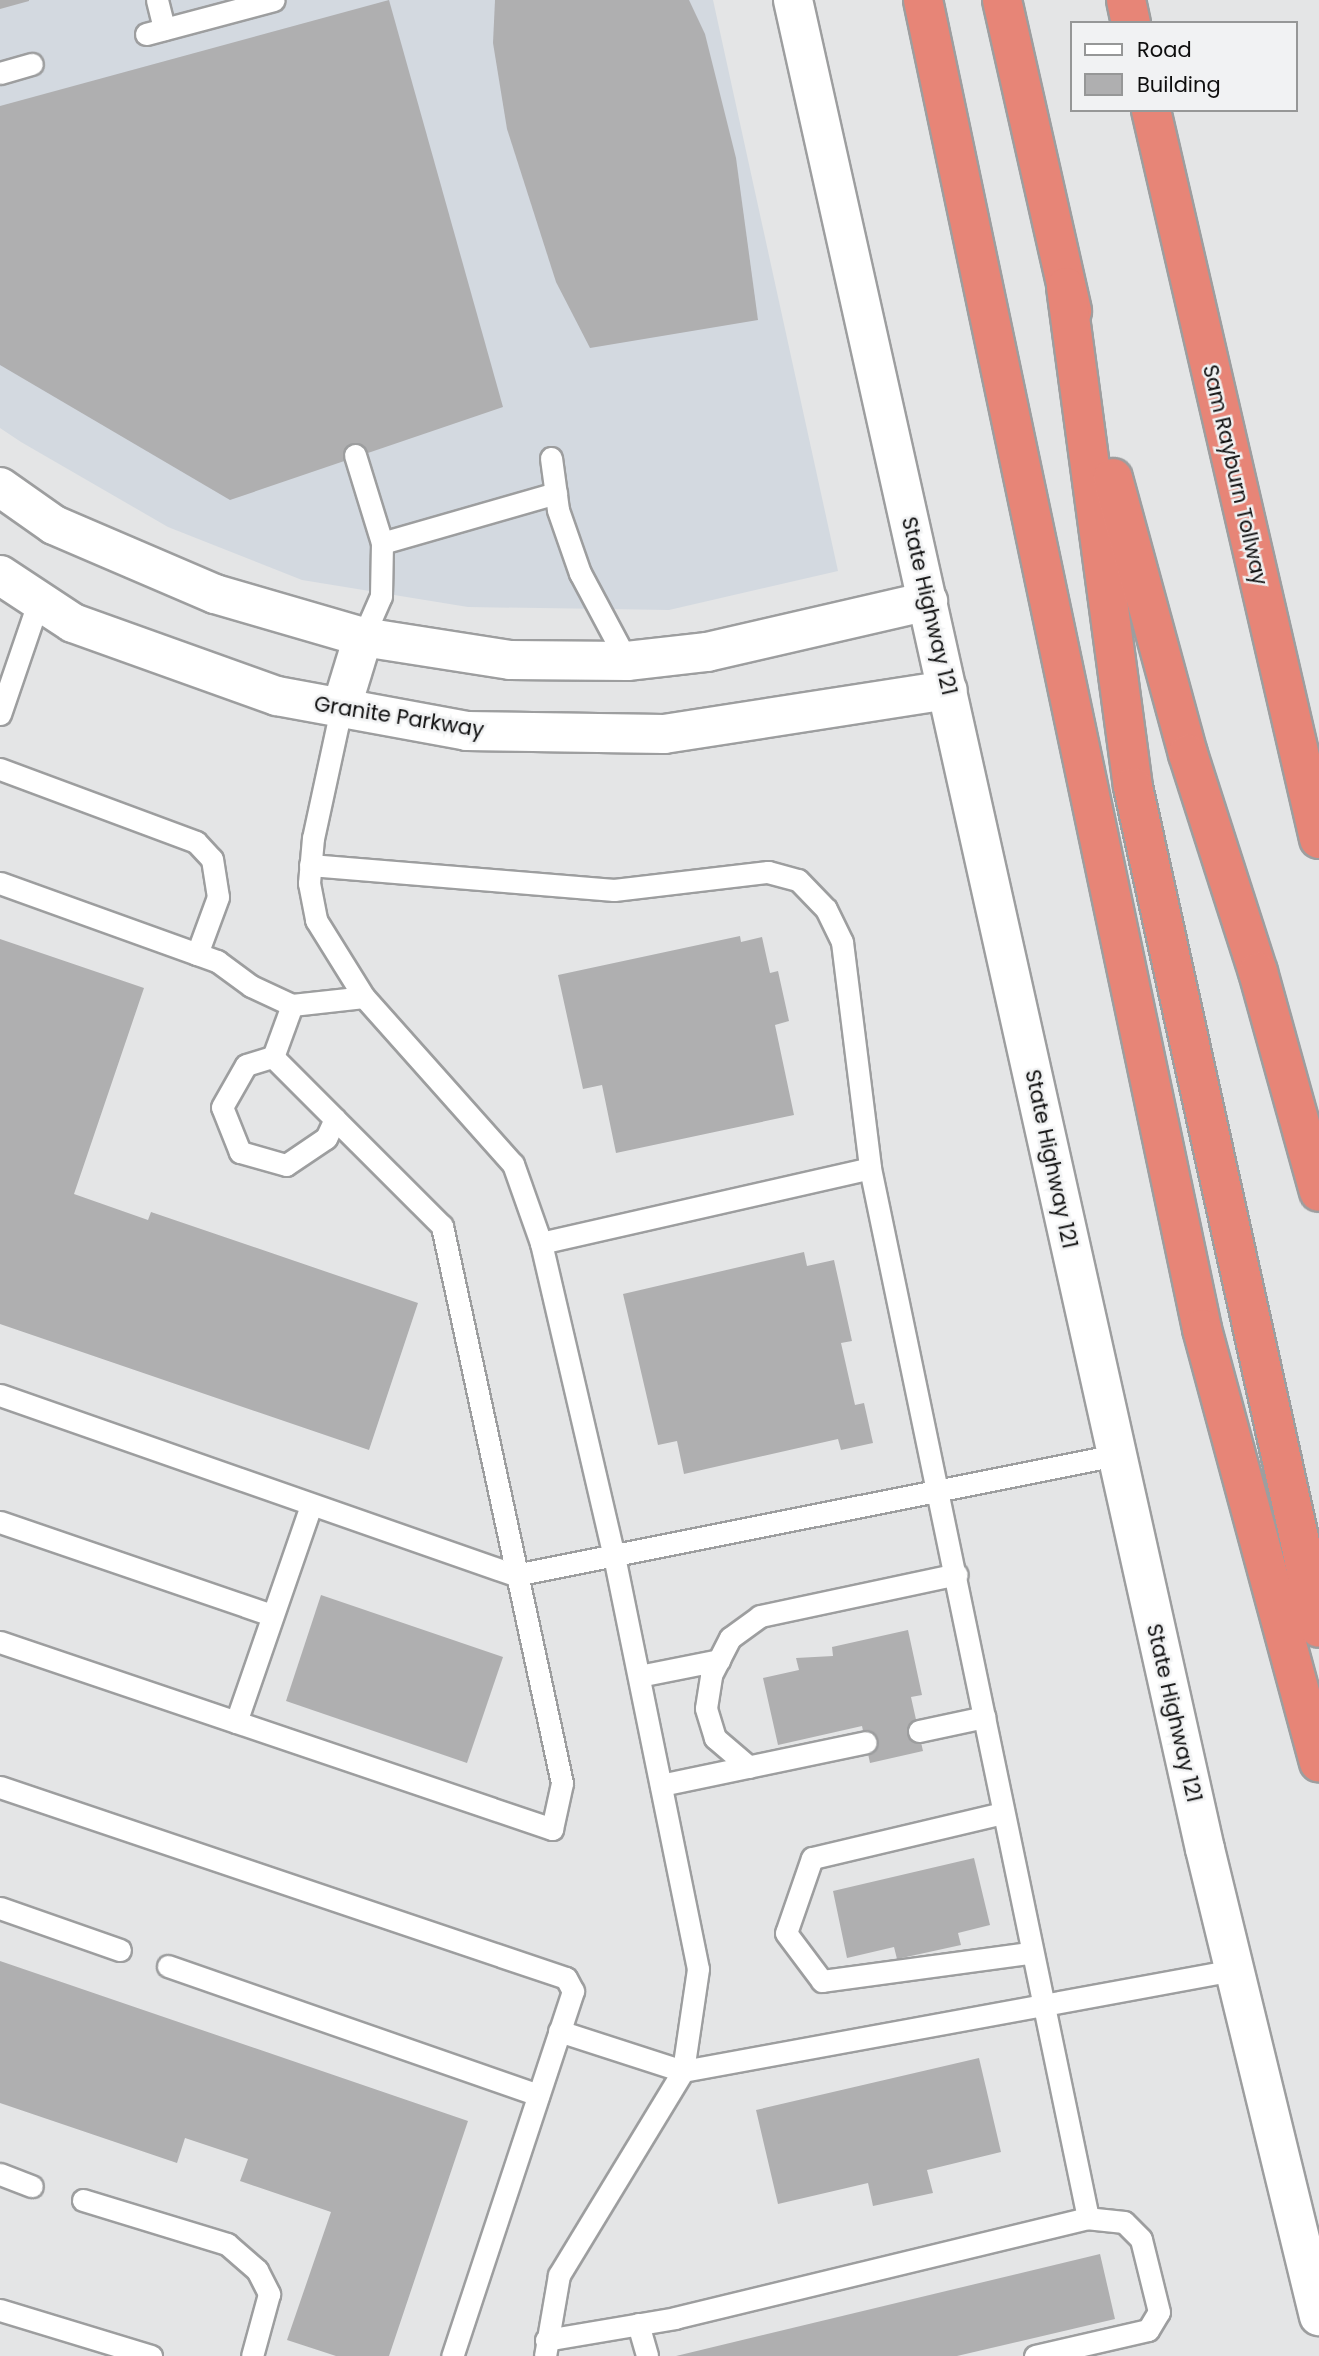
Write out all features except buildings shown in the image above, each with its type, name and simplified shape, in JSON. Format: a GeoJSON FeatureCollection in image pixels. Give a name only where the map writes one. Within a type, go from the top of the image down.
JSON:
{"type":"FeatureCollection","features":[{"type":"Feature","properties":{"kind":"highway"},"geometry":{"type":"LineString","coordinates":[[923,0],[1202,1329],[1319,1762]]}},
{"type":"Feature","properties":{"kind":"highway"},"geometry":{"type":"LineString","coordinates":[[1002,0],[1066,287],[1184,741],[1258,972],[1319,1192]]}},
{"type":"Feature","properties":{"kind":"highway"},"geometry":{"type":"LineString","coordinates":[[1126,0],[1131,21]]}},
{"type":"Feature","properties":{"kind":"highway","name":"Sam Rayburn Tollway"},"geometry":{"type":"LineString","coordinates":[[1151,112],[1319,839]]}},
{"type":"Feature","properties":{"kind":"highway"},"geometry":{"type":"LineString","coordinates":[[1066,287],[1133,786],[1319,1628]]}},
{"type":"Feature","properties":{"kind":"main road","name":"State Highway 121"},"geometry":{"type":"LineString","coordinates":[[793,0],[1116,1455],[1234,1970],[1309,2238],[1319,2316]]}},
{"type":"Feature","properties":{"kind":"main road"},"geometry":{"type":"LineString","coordinates":[[0,487],[54,525],[215,594],[363,637],[510,660],[628,661],[707,652],[928,601]]}},
{"type":"Feature","properties":{"kind":"main road","name":"Granite Parkway"},"geometry":{"type":"LineString","coordinates":[[0,575],[73,623],[277,696],[467,731],[664,734],[948,690]]}},
{"type":"Feature","properties":{"kind":"main road"},"geometry":{"type":"LineString","coordinates":[[341,709],[363,637]]}},
{"type":"Feature","properties":{"kind":"lane"},"geometry":{"type":"LineString","coordinates":[[157,0],[155,31],[274,0]]}},
{"type":"Feature","properties":{"kind":"lane"},"geometry":{"type":"LineString","coordinates":[[0,73],[32,64]]}},
{"type":"Feature","properties":{"kind":"lane"},"geometry":{"type":"LineString","coordinates":[[355,455],[382,543],[381,596],[363,637]]}},
{"type":"Feature","properties":{"kind":"lane"},"geometry":{"type":"LineString","coordinates":[[551,458],[556,493],[580,573],[628,661]]}},
{"type":"Feature","properties":{"kind":"lane"},"geometry":{"type":"LineString","coordinates":[[382,543],[556,493]]}},
{"type":"Feature","properties":{"kind":"lane"},"geometry":{"type":"LineString","coordinates":[[0,714],[39,600]]}},
{"type":"Feature","properties":{"kind":"lane"},"geometry":{"type":"LineString","coordinates":[[341,709],[310,865],[316,920],[363,997],[513,1164],[541,1242],[614,1556],[698,1969],[683,2071],[559,2274],[546,2348],[1088,2218],[1124,2222],[1141,2239],[1159,2312],[1148,2330],[1035,2356]]}},
{"type":"Feature","properties":{"kind":"lane"},"geometry":{"type":"LineString","coordinates":[[0,769],[196,842],[212,859],[218,897],[197,954]]}},
{"type":"Feature","properties":{"kind":"lane"},"geometry":{"type":"LineString","coordinates":[[310,865],[614,890],[768,872],[798,880],[826,909],[842,942],[870,1168],[941,1491],[1030,1953],[1088,2218]]}},
{"type":"Feature","properties":{"kind":"lane"},"geometry":{"type":"LineString","coordinates":[[0,883],[197,954],[292,1005],[363,997]]}},
{"type":"Feature","properties":{"kind":"lane"},"geometry":{"type":"LineString","coordinates":[[273,1057],[292,1005]]}},
{"type":"Feature","properties":{"kind":"lane"},"geometry":{"type":"LineString","coordinates":[[0,1642],[552,1829],[562,1783],[515,1575],[442,1226],[273,1057]]}},
{"type":"Feature","properties":{"kind":"lane"},"geometry":{"type":"LineString","coordinates":[[273,1057],[246,1065],[222,1107],[240,1152],[286,1165],[326,1138],[335,1119]]}},
{"type":"Feature","properties":{"kind":"lane"},"geometry":{"type":"LineString","coordinates":[[541,1242],[870,1168]]}},
{"type":"Feature","properties":{"kind":"lane"},"geometry":{"type":"LineString","coordinates":[[0,1395],[515,1575],[1116,1455]]}},
{"type":"Feature","properties":{"kind":"lane"},"geometry":{"type":"LineString","coordinates":[[236,1722],[312,1505]]}},
{"type":"Feature","properties":{"kind":"lane"},"geometry":{"type":"LineString","coordinates":[[0,1522],[272,1615]]}},
{"type":"Feature","properties":{"kind":"lane"},"geometry":{"type":"LineString","coordinates":[[749,1767],[715,1738],[706,1708],[719,1660],[730,1638],[760,1616],[957,1574]]}},
{"type":"Feature","properties":{"kind":"lane"},"geometry":{"type":"LineString","coordinates":[[639,1676],[719,1660]]}},
{"type":"Feature","properties":{"kind":"lane"},"geometry":{"type":"LineString","coordinates":[[919,1731],[985,1717]]}},
{"type":"Feature","properties":{"kind":"lane"},"geometry":{"type":"LineString","coordinates":[[661,1785],[866,1742]]}},
{"type":"Feature","properties":{"kind":"lane"},"geometry":{"type":"LineString","coordinates":[[0,1787],[566,1978],[573,1992],[452,2356]]}},
{"type":"Feature","properties":{"kind":"lane"},"geometry":{"type":"LineString","coordinates":[[1003,1813],[812,1858],[786,1933],[822,1981],[1030,1953]]}},
{"type":"Feature","properties":{"kind":"lane"},"geometry":{"type":"LineString","coordinates":[[0,1908],[120,1950]]}},
{"type":"Feature","properties":{"kind":"lane"},"geometry":{"type":"LineString","coordinates":[[168,1966],[538,2095]]}},
{"type":"Feature","properties":{"kind":"lane"},"geometry":{"type":"LineString","coordinates":[[559,2031],[683,2071],[1234,1970]]}},
{"type":"Feature","properties":{"kind":"lane"},"geometry":{"type":"LineString","coordinates":[[0,2174],[33,2186]]}},
{"type":"Feature","properties":{"kind":"lane"},"geometry":{"type":"LineString","coordinates":[[83,2200],[227,2245],[257,2270],[269,2294],[251,2356]]}},
{"type":"Feature","properties":{"kind":"lane"},"geometry":{"type":"LineString","coordinates":[[0,2310],[151,2356]]}},
{"type":"Feature","properties":{"kind":"lane"},"geometry":{"type":"LineString","coordinates":[[638,2324],[647,2356]]}},
{"type":"Feature","properties":{"kind":"shaded area"},"geometry":{"type":"Polygon","coordinates":[[[0,0],[713,0],[838,571],[669,610],[468,607],[302,580],[168,527],[0,428],[0,0]]]}}]}
